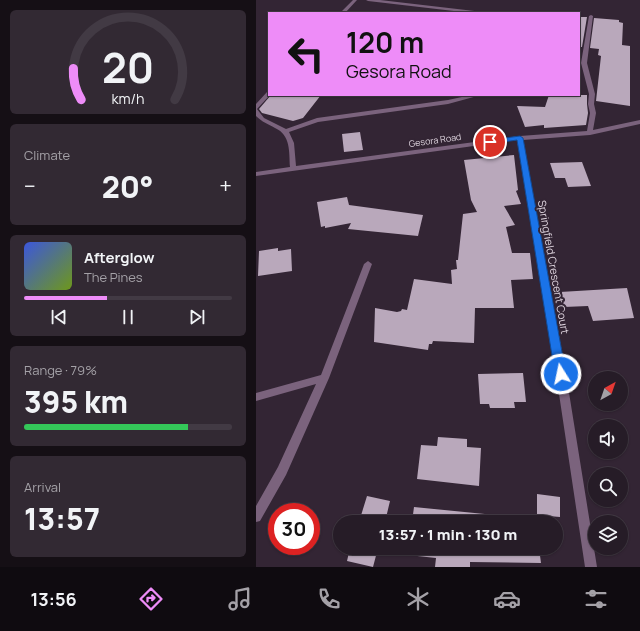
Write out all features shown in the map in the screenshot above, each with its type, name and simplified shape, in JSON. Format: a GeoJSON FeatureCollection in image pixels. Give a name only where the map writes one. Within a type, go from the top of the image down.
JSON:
{"type":"FeatureCollection","features":[{"type":"Feature","properties":{"kind":"street"},"geometry":{"type":"LineString","coordinates":[[343,12],[355,0]]}},
{"type":"Feature","properties":{"kind":"street"},"geometry":{"type":"LineString","coordinates":[[368,0],[474,12]]}},
{"type":"Feature","properties":{"kind":"street"},"geometry":{"type":"LineString","coordinates":[[590,133],[593,113],[592,94],[584,62],[592,16]]}},
{"type":"Feature","properties":{"kind":"street"},"geometry":{"type":"LineString","coordinates":[[268,94],[256,110],[260,117],[285,132],[290,137],[293,168]]}},
{"type":"Feature","properties":{"kind":"street"},"geometry":{"type":"LineString","coordinates":[[285,132],[317,120],[454,101],[474,96]]}},
{"type":"Feature","properties":{"kind":"street","name":"Gesora Road"},"geometry":{"type":"LineString","coordinates":[[256,174],[520,138],[590,133],[640,122]]}},
{"type":"Feature","properties":{"kind":"street","name":"Springfield Crescent Court"},"geometry":{"type":"LineString","coordinates":[[520,138],[562,382],[591,567]]}},
{"type":"Feature","properties":{"kind":"street"},"geometry":{"type":"LineString","coordinates":[[256,517],[282,472],[324,378],[368,264]]}},
{"type":"Feature","properties":{"kind":"street"},"geometry":{"type":"LineString","coordinates":[[256,397],[324,378]]}},
{"type":"Feature","properties":{"kind":"building"},"geometry":{"type":"Polygon","coordinates":[[[580,17],[587,17],[582,47],[580,47],[580,17]]]}},
{"type":"Feature","properties":{"kind":"building"},"geometry":{"type":"Polygon","coordinates":[[[594,18],[619,20],[619,22],[623,23],[622,45],[630,46],[630,106],[596,101],[601,56],[598,55],[599,49],[590,48],[594,18]]]}},
{"type":"Feature","properties":{"kind":"building"},"geometry":{"type":"Polygon","coordinates":[[[587,95],[588,113],[586,125],[544,128],[544,125],[525,127],[517,106],[545,107],[549,96],[587,95]]]}},
{"type":"Feature","properties":{"kind":"building"},"geometry":{"type":"Polygon","coordinates":[[[270,96],[320,96],[303,118],[293,121],[262,113],[259,109],[270,96]]]}},
{"type":"Feature","properties":{"kind":"building"},"geometry":{"type":"Polygon","coordinates":[[[360,132],[363,150],[344,152],[342,134],[360,132]]]}},
{"type":"Feature","properties":{"kind":"building"},"geometry":{"type":"Polygon","coordinates":[[[514,155],[518,190],[516,191],[521,204],[504,206],[515,225],[506,227],[512,253],[530,253],[533,279],[511,280],[514,308],[475,308],[474,343],[433,341],[432,344],[429,344],[428,350],[374,342],[375,308],[397,312],[401,311],[402,309],[407,310],[414,279],[452,284],[451,270],[457,269],[456,260],[458,260],[463,214],[477,212],[471,200],[464,160],[514,155]]]}},
{"type":"Feature","properties":{"kind":"building"},"geometry":{"type":"Polygon","coordinates":[[[582,162],[591,186],[568,187],[565,178],[555,178],[550,163],[582,162]]]}},
{"type":"Feature","properties":{"kind":"building"},"geometry":{"type":"Polygon","coordinates":[[[347,197],[349,205],[423,215],[418,236],[348,229],[351,223],[325,228],[325,226],[321,227],[317,202],[347,197]]]}},
{"type":"Feature","properties":{"kind":"building"},"geometry":{"type":"Polygon","coordinates":[[[278,248],[278,251],[291,249],[292,271],[258,276],[259,251],[278,248]]]}},
{"type":"Feature","properties":{"kind":"building"},"geometry":{"type":"Polygon","coordinates":[[[627,288],[634,318],[593,321],[588,306],[564,307],[560,292],[627,288]]]}},
{"type":"Feature","properties":{"kind":"building"},"geometry":{"type":"Polygon","coordinates":[[[523,373],[526,402],[514,402],[515,408],[490,408],[489,404],[480,404],[478,374],[523,373]]]}},
{"type":"Feature","properties":{"kind":"building"},"geometry":{"type":"Polygon","coordinates":[[[438,437],[467,439],[467,447],[481,448],[479,486],[417,479],[421,445],[437,446],[438,437]]]}},
{"type":"Feature","properties":{"kind":"building"},"geometry":{"type":"Polygon","coordinates":[[[537,494],[560,497],[560,515],[537,515],[537,494]]]}},
{"type":"Feature","properties":{"kind":"building"},"geometry":{"type":"Polygon","coordinates":[[[367,496],[390,501],[387,515],[361,515],[367,496]]]}},
{"type":"Feature","properties":{"kind":"building"},"geometry":{"type":"Polygon","coordinates":[[[414,507],[494,515],[413,515],[414,507]]]}},
{"type":"Feature","properties":{"kind":"building"},"geometry":{"type":"Polygon","coordinates":[[[348,555],[376,555],[373,567],[347,561],[348,555]]]}},
{"type":"Feature","properties":{"kind":"building"},"geometry":{"type":"Polygon","coordinates":[[[408,555],[540,555],[541,563],[470,562],[470,567],[435,567],[436,558],[408,555]]]}},
{"type":"Feature","properties":{"kind":"route"},"geometry":{"type":"LineString","coordinates":[[490,142],[520,138],[561,374]]}}]}
